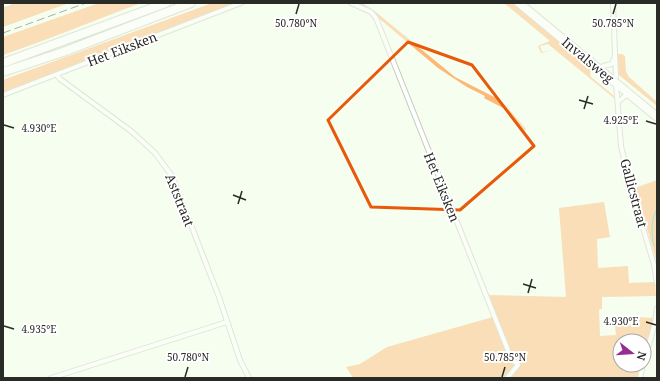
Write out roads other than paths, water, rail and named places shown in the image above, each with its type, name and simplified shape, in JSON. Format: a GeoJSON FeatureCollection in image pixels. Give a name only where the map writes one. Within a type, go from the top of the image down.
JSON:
{"type":"FeatureCollection","features":[{"type":"Feature","properties":{"kind":"highway"},"geometry":{"type":"LineString","coordinates":[[3,63],[166,3]]}},
{"type":"Feature","properties":{"kind":"highway"},"geometry":{"type":"LineString","coordinates":[[3,72],[70,50],[191,3]]}},
{"type":"Feature","properties":{"kind":"highway","name":"Invalsweg"},"geometry":{"type":"LineString","coordinates":[[519,3],[616,80],[657,110]]}},
{"type":"Feature","properties":{"kind":"highway","name":"Invalsweg"},"geometry":{"type":"LineString","coordinates":[[528,3],[603,66],[630,95],[657,117]]}},
{"type":"Feature","properties":{"kind":"street"},"geometry":{"type":"LineString","coordinates":[[3,6],[10,3]]}},
{"type":"Feature","properties":{"kind":"street","name":"Het Eiksken"},"geometry":{"type":"LineString","coordinates":[[3,95],[241,3]]}},
{"type":"Feature","properties":{"kind":"street","name":"Het Eiksken"},"geometry":{"type":"LineString","coordinates":[[351,3],[371,12],[376,18],[511,358],[518,365],[507,378]]}},
{"type":"Feature","properties":{"kind":"street","name":"Gallicstraat"},"geometry":{"type":"LineString","coordinates":[[613,3],[616,80],[622,151],[654,266],[657,283]]}},
{"type":"Feature","properties":{"kind":"street"},"geometry":{"type":"LineString","coordinates":[[603,66],[612,64],[615,56]]}},
{"type":"Feature","properties":{"kind":"street","name":"Aststraat"},"geometry":{"type":"LineString","coordinates":[[57,75],[60,79],[131,131],[155,153],[172,176],[219,297],[240,360],[249,378]]}},
{"type":"Feature","properties":{"kind":"street"},"geometry":{"type":"LineString","coordinates":[[618,102],[625,96],[630,95]]}},
{"type":"Feature","properties":{"kind":"street"},"geometry":{"type":"LineString","coordinates":[[652,334],[657,308]]}},
{"type":"Feature","properties":{"kind":"street"},"geometry":{"type":"LineString","coordinates":[[51,378],[227,322]]}},
{"type":"Feature","properties":{"kind":"waterway"},"geometry":{"type":"LineString","coordinates":[[654,246],[652,227],[657,209]]}},
{"type":"Feature","properties":{"kind":"railway"},"geometry":{"type":"LineString","coordinates":[[3,33],[86,3]]}}]}
